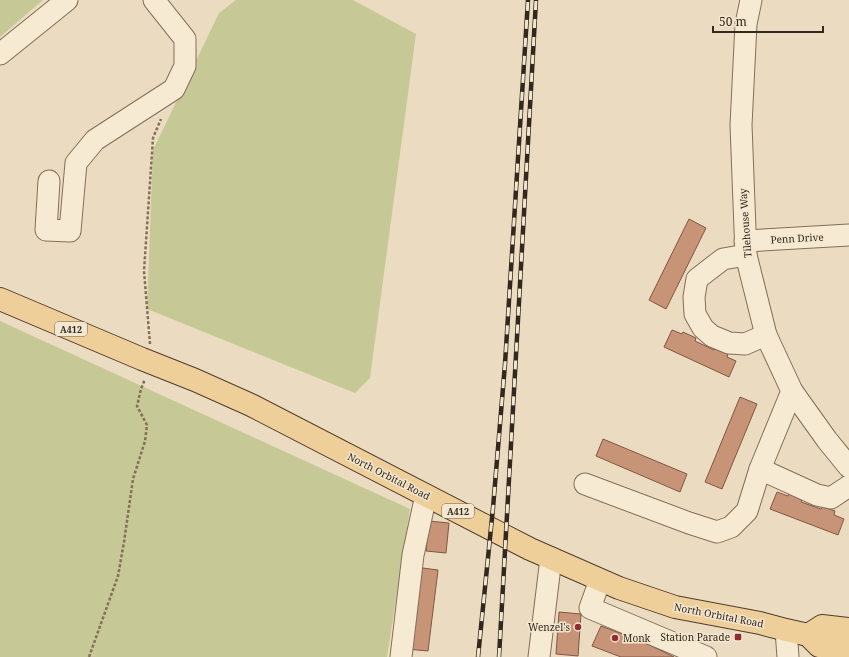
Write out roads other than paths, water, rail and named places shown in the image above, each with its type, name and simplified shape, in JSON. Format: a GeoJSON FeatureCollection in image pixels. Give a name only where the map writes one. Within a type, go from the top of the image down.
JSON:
{"type":"FeatureCollection","features":[{"type":"Feature","properties":{"kind":"main road","name":"North Orbital Road"},"geometry":{"type":"LineString","coordinates":[[0,299],[252,405],[530,549],[619,588],[675,607],[760,623],[808,635],[819,646],[849,648]]}},
{"type":"Feature","properties":{"kind":"main road"},"geometry":{"type":"LineString","coordinates":[[808,635],[822,626],[849,629]]}},
{"type":"Feature","properties":{"kind":"street"},"geometry":{"type":"LineString","coordinates":[[0,54],[67,0]]}},
{"type":"Feature","properties":{"kind":"street"},"geometry":{"type":"LineString","coordinates":[[49,181],[46,230],[70,231],[76,163],[95,140],[174,89],[185,66],[185,39],[154,0]]}},
{"type":"Feature","properties":{"kind":"street","name":"Tilehouse Way"},"geometry":{"type":"LineString","coordinates":[[751,0],[746,24],[741,125],[745,248],[766,335],[792,391],[827,440],[849,467]]}},
{"type":"Feature","properties":{"kind":"street","name":"Penn Drive"},"geometry":{"type":"LineString","coordinates":[[766,335],[745,344],[729,343],[712,336],[703,328],[695,314],[694,297],[697,279],[723,259],[745,248],[849,234]]}},
{"type":"Feature","properties":{"kind":"street"},"geometry":{"type":"LineString","coordinates":[[585,484],[689,524],[717,532],[731,527],[747,511],[760,469],[792,391]]}},
{"type":"Feature","properties":{"kind":"street"},"geometry":{"type":"LineString","coordinates":[[760,469],[817,495],[832,498],[849,486]]}},
{"type":"Feature","properties":{"kind":"street"},"geometry":{"type":"LineString","coordinates":[[401,657],[414,555],[426,495]]}},
{"type":"Feature","properties":{"kind":"street"},"geometry":{"type":"LineString","coordinates":[[539,657],[551,558]]}},
{"type":"Feature","properties":{"kind":"street"},"geometry":{"type":"LineString","coordinates":[[600,580],[590,608],[706,657]]}},
{"type":"Feature","properties":{"kind":"street"},"geometry":{"type":"LineString","coordinates":[[786,630],[788,657]]}},
{"type":"Feature","properties":{"kind":"railway"},"geometry":{"type":"LineString","coordinates":[[478,657],[493,508],[505,364],[528,0]]}},
{"type":"Feature","properties":{"kind":"railway"},"geometry":{"type":"LineString","coordinates":[[499,657],[536,0]]}},
{"type":"Feature","properties":{"kind":"place","name":"Wenzel's"},"geometry":{"type":"Point","coordinates":[578,627]}},
{"type":"Feature","properties":{"kind":"place","name":"Station Parade"},"geometry":{"type":"Point","coordinates":[738,637]}},
{"type":"Feature","properties":{"kind":"place","name":"Monk"},"geometry":{"type":"Point","coordinates":[615,638]}}]}
